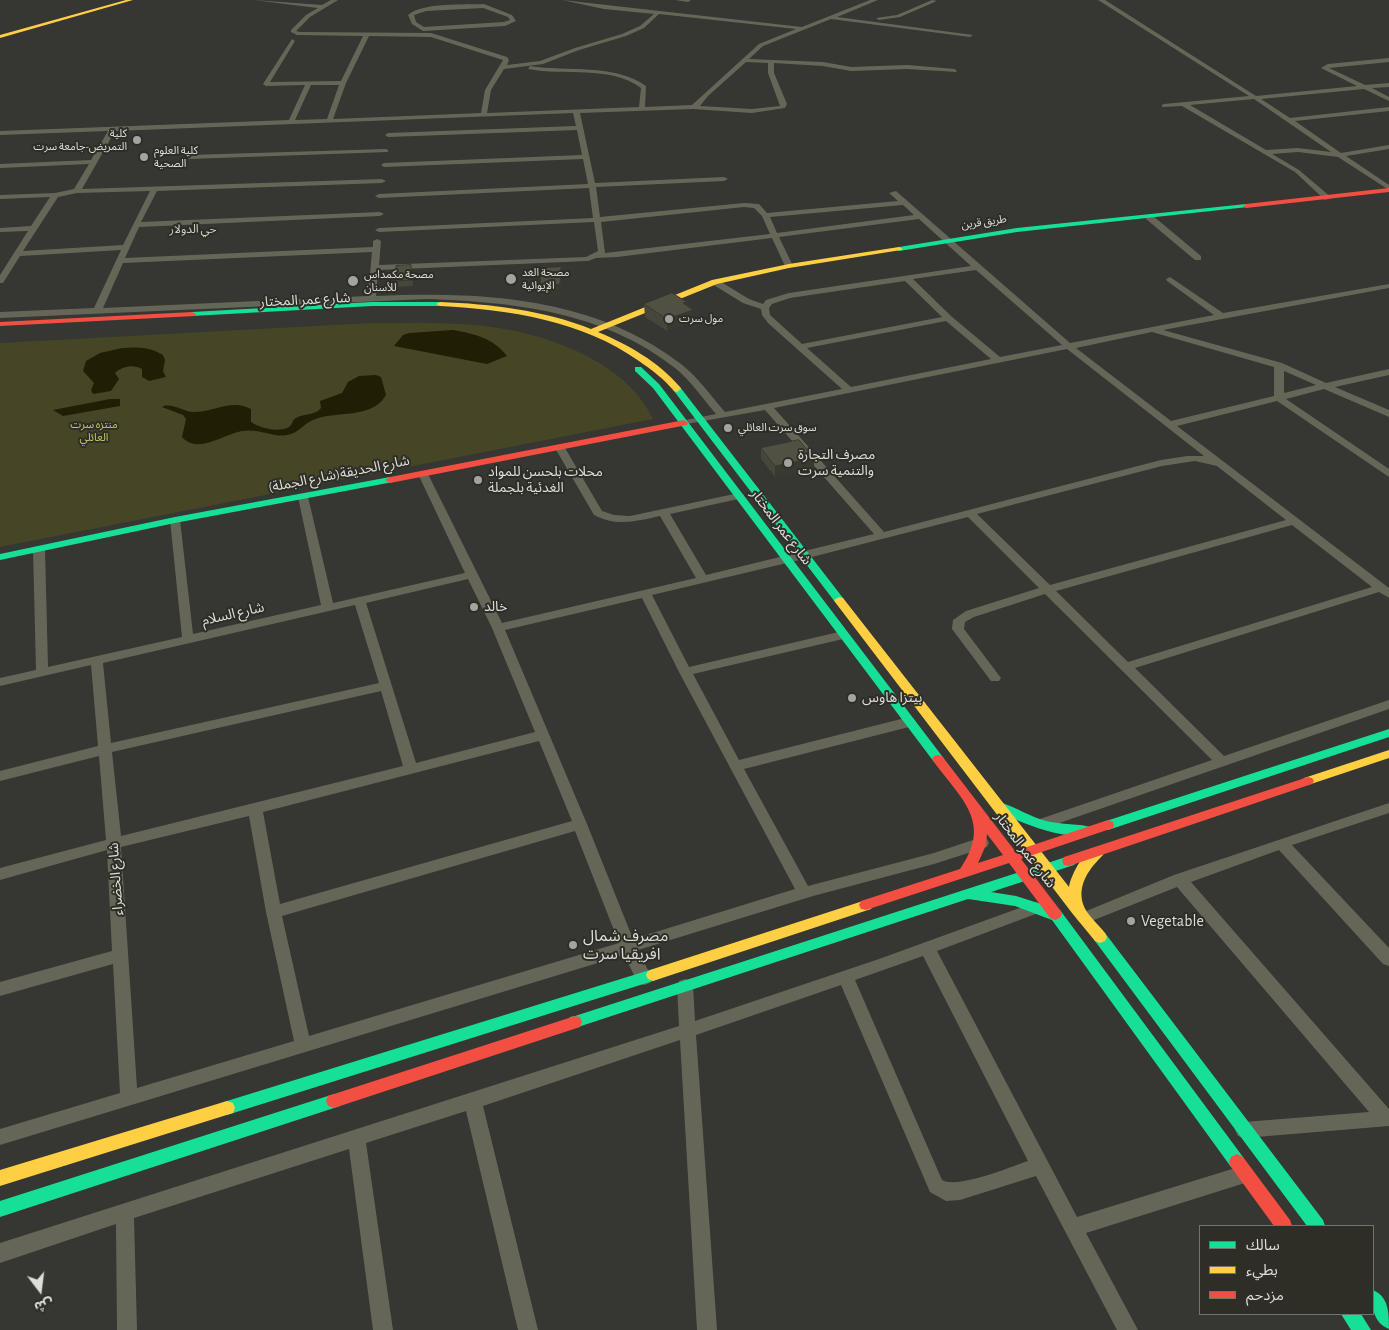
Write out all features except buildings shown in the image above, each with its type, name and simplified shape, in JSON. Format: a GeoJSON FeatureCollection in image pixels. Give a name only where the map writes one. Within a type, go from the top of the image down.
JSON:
{"type":"FeatureCollection","features":[{"type":"Feature","properties":{"kind":"main road"},"geometry":{"type":"LineString","coordinates":[[0,37],[131,0]]}},
{"type":"Feature","properties":{"kind":"main road","name":"طريق قرين"},"geometry":{"type":"LineString","coordinates":[[593,331],[715,282],[789,266],[1017,230],[1328,198],[1389,189]]}},
{"type":"Feature","properties":{"kind":"main road"},"geometry":{"type":"LineString","coordinates":[[0,324],[382,304],[421,303],[514,306],[593,331],[627,347],[653,364],[664,374],[701,419],[997,806],[1048,868],[1316,1225]]}},
{"type":"Feature","properties":{"kind":"main road","name":"شارع عمر المختار"},"geometry":{"type":"LineString","coordinates":[[0,332],[372,312],[452,312],[503,318],[542,326],[578,338],[613,354],[637,368],[656,386],[1057,917],[1283,1225]]}},
{"type":"Feature","properties":{"kind":"main road"},"geometry":{"type":"LineString","coordinates":[[664,374],[680,368]]}},
{"type":"Feature","properties":{"kind":"main road","name":"شارع الحديقة(شارع الجملة)"},"geometry":{"type":"LineString","coordinates":[[0,557],[175,520],[684,423]]}},
{"type":"Feature","properties":{"kind":"main road"},"geometry":{"type":"LineString","coordinates":[[747,506],[764,502]]}},
{"type":"Feature","properties":{"kind":"main road"},"geometry":{"type":"LineString","coordinates":[[0,1178],[644,978],[1389,733]]}},
{"type":"Feature","properties":{"kind":"main road"},"geometry":{"type":"LineString","coordinates":[[0,1209],[1025,876],[1389,754]]}},
{"type":"Feature","properties":{"kind":"main road"},"geometry":{"type":"LineString","coordinates":[[997,806],[1017,817],[1062,830],[1091,831]]}},
{"type":"Feature","properties":{"kind":"main road"},"geometry":{"type":"LineString","coordinates":[[966,872],[976,859],[982,843],[983,828],[978,813]]}},
{"type":"Feature","properties":{"kind":"main road"},"geometry":{"type":"LineString","coordinates":[[1080,913],[1074,883],[1078,871],[1098,851]]}},
{"type":"Feature","properties":{"kind":"main road"},"geometry":{"type":"LineString","coordinates":[[966,894],[1016,901],[1057,917]]}},
{"type":"Feature","properties":{"kind":"main road"},"geometry":{"type":"LineString","coordinates":[[1374,1300],[1388,1317]]}},
{"type":"Feature","properties":{"kind":"street"},"geometry":{"type":"LineString","coordinates":[[256,0],[322,7]]}},
{"type":"Feature","properties":{"kind":"street"},"geometry":{"type":"LineString","coordinates":[[335,0],[308,16],[293,31],[299,34],[423,32],[506,24],[513,20],[500,12],[484,6],[426,9],[411,15],[414,23],[423,32],[501,55],[506,60],[504,66],[493,78],[485,94],[484,114]]}},
{"type":"Feature","properties":{"kind":"street"},"geometry":{"type":"LineString","coordinates":[[565,0],[803,28]]}},
{"type":"Feature","properties":{"kind":"street"},"geometry":{"type":"LineString","coordinates":[[678,0],[688,0]]}},
{"type":"Feature","properties":{"kind":"street"},"geometry":{"type":"LineString","coordinates":[[693,107],[698,105],[706,94],[761,45],[875,0]]}},
{"type":"Feature","properties":{"kind":"street"},"geometry":{"type":"LineString","coordinates":[[1102,0],[1253,96],[1389,189]]}},
{"type":"Feature","properties":{"kind":"street"},"geometry":{"type":"LineString","coordinates":[[852,19],[893,17],[916,10],[934,1]]}},
{"type":"Feature","properties":{"kind":"street"},"geometry":{"type":"LineString","coordinates":[[504,66],[524,66],[541,63],[577,49],[634,31],[650,21],[658,12]]}},
{"type":"Feature","properties":{"kind":"street"},"geometry":{"type":"LineString","coordinates":[[831,18],[852,19],[970,35]]}},
{"type":"Feature","properties":{"kind":"street"},"geometry":{"type":"LineString","coordinates":[[329,121],[343,83],[367,34]]}},
{"type":"Feature","properties":{"kind":"street"},"geometry":{"type":"LineString","coordinates":[[292,41],[265,82],[271,85],[343,83]]}},
{"type":"Feature","properties":{"kind":"street"},"geometry":{"type":"LineString","coordinates":[[745,60],[823,64],[851,69],[907,67],[955,71]]}},
{"type":"Feature","properties":{"kind":"street"},"geometry":{"type":"LineString","coordinates":[[1389,60],[1324,68],[1389,99]]}},
{"type":"Feature","properties":{"kind":"street"},"geometry":{"type":"LineString","coordinates":[[0,133],[693,107],[762,110],[783,107],[784,104],[771,73],[771,61]]}},
{"type":"Feature","properties":{"kind":"street"},"geometry":{"type":"LineString","coordinates":[[524,66],[536,70],[604,73],[638,82],[644,86],[642,109]]}},
{"type":"Feature","properties":{"kind":"street"},"geometry":{"type":"LineString","coordinates":[[291,122],[309,84]]}},
{"type":"Feature","properties":{"kind":"street"},"geometry":{"type":"LineString","coordinates":[[1164,106],[1253,96],[1389,85]]}},
{"type":"Feature","properties":{"kind":"street"},"geometry":{"type":"LineString","coordinates":[[1183,104],[1298,171],[1328,198]]}},
{"type":"Feature","properties":{"kind":"street"},"geometry":{"type":"LineString","coordinates":[[1289,120],[1389,109]]}},
{"type":"Feature","properties":{"kind":"street"},"geometry":{"type":"LineString","coordinates":[[576,111],[592,186],[602,252],[598,256]]}},
{"type":"Feature","properties":{"kind":"street"},"geometry":{"type":"LineString","coordinates":[[372,298],[379,230],[379,196],[391,119]]}},
{"type":"Feature","properties":{"kind":"street"},"geometry":{"type":"LineString","coordinates":[[388,135],[579,128]]}},
{"type":"Feature","properties":{"kind":"street"},"geometry":{"type":"LineString","coordinates":[[77,192],[112,130]]}},
{"type":"Feature","properties":{"kind":"street"},"geometry":{"type":"LineString","coordinates":[[1266,152],[1298,150],[1340,155],[1389,147]]}},
{"type":"Feature","properties":{"kind":"street"},"geometry":{"type":"LineString","coordinates":[[189,157],[386,151]]}},
{"type":"Feature","properties":{"kind":"street"},"geometry":{"type":"LineString","coordinates":[[384,165],[586,157]]}},
{"type":"Feature","properties":{"kind":"street"},"geometry":{"type":"LineString","coordinates":[[0,166],[94,162]]}},
{"type":"Feature","properties":{"kind":"street"},"geometry":{"type":"LineString","coordinates":[[379,196],[724,179]]}},
{"type":"Feature","properties":{"kind":"street"},"geometry":{"type":"LineString","coordinates":[[0,197],[55,195],[77,192],[382,181]]}},
{"type":"Feature","properties":{"kind":"street"},"geometry":{"type":"LineString","coordinates":[[97,311],[154,190]]}},
{"type":"Feature","properties":{"kind":"street"},"geometry":{"type":"LineString","coordinates":[[893,193],[1068,346],[1172,424],[1385,591]]}},
{"type":"Feature","properties":{"kind":"street"},"geometry":{"type":"LineString","coordinates":[[0,281],[4,269],[18,254],[55,195]]}},
{"type":"Feature","properties":{"kind":"street"},"geometry":{"type":"LineString","coordinates":[[765,215],[904,203]]}},
{"type":"Feature","properties":{"kind":"street"},"geometry":{"type":"LineString","coordinates":[[379,230],[596,220],[744,205],[756,206],[765,215],[789,266]]}},
{"type":"Feature","properties":{"kind":"street"},"geometry":{"type":"LineString","coordinates":[[136,225],[380,214]]}},
{"type":"Feature","properties":{"kind":"street"},"geometry":{"type":"LineString","coordinates":[[374,268],[588,259],[598,256],[920,217]]}},
{"type":"Feature","properties":{"kind":"street"},"geometry":{"type":"LineString","coordinates":[[1149,217],[1198,258]]}},
{"type":"Feature","properties":{"kind":"street"},"geometry":{"type":"LineString","coordinates":[[0,230],[35,228]]}},
{"type":"Feature","properties":{"kind":"street"},"geometry":{"type":"LineString","coordinates":[[18,254],[126,247]]}},
{"type":"Feature","properties":{"kind":"street"},"geometry":{"type":"LineString","coordinates":[[120,261],[376,249]]}},
{"type":"Feature","properties":{"kind":"street"},"geometry":{"type":"LineString","coordinates":[[848,389],[771,321],[766,315],[765,308],[769,302],[789,296],[978,267]]}},
{"type":"Feature","properties":{"kind":"street"},"geometry":{"type":"LineString","coordinates":[[907,278],[948,318],[998,360]]}},
{"type":"Feature","properties":{"kind":"street"},"geometry":{"type":"LineString","coordinates":[[1170,278],[1221,316]]}},
{"type":"Feature","properties":{"kind":"street"},"geometry":{"type":"LineString","coordinates":[[715,282],[746,301],[765,308]]}},
{"type":"Feature","properties":{"kind":"street"},"geometry":{"type":"LineString","coordinates":[[684,423],[1221,316],[1389,286]]}},
{"type":"Feature","properties":{"kind":"street"},"geometry":{"type":"LineString","coordinates":[[0,315],[372,298],[471,297],[608,324],[644,343],[680,368],[722,415]]}},
{"type":"Feature","properties":{"kind":"street"},"geometry":{"type":"LineString","coordinates":[[800,347],[948,318]]}},
{"type":"Feature","properties":{"kind":"street"},"geometry":{"type":"LineString","coordinates":[[1151,330],[1279,365],[1389,414]]}},
{"type":"Feature","properties":{"kind":"street"},"geometry":{"type":"LineString","coordinates":[[1279,365],[1279,398]]}},
{"type":"Feature","properties":{"kind":"street"},"geometry":{"type":"LineString","coordinates":[[1172,424],[1389,372]]}},
{"type":"Feature","properties":{"kind":"street"},"geometry":{"type":"LineString","coordinates":[[1279,398],[1389,474]]}},
{"type":"Feature","properties":{"kind":"street"},"geometry":{"type":"LineString","coordinates":[[767,406],[881,535]]}},
{"type":"Feature","properties":{"kind":"street"},"geometry":{"type":"LineString","coordinates":[[560,448],[598,513],[617,520],[664,513],[739,496]]}},
{"type":"Feature","properties":{"kind":"street"},"geometry":{"type":"LineString","coordinates":[[498,628],[804,556],[969,512],[1185,458],[1209,460],[1221,463],[1228,468]]}},
{"type":"Feature","properties":{"kind":"street"},"geometry":{"type":"LineString","coordinates":[[423,474],[498,628],[580,824],[629,948],[644,978]]}},
{"type":"Feature","properties":{"kind":"street"},"geometry":{"type":"LineString","coordinates":[[303,497],[328,608]]}},
{"type":"Feature","properties":{"kind":"street"},"geometry":{"type":"LineString","coordinates":[[969,512],[1222,762]]}},
{"type":"Feature","properties":{"kind":"street"},"geometry":{"type":"LineString","coordinates":[[664,513],[703,580]]}},
{"type":"Feature","properties":{"kind":"street"},"geometry":{"type":"LineString","coordinates":[[175,520],[188,640]]}},
{"type":"Feature","properties":{"kind":"street"},"geometry":{"type":"LineString","coordinates":[[995,678],[958,629],[959,620],[970,614],[1046,590],[1293,520]]}},
{"type":"Feature","properties":{"kind":"street"},"geometry":{"type":"LineString","coordinates":[[39,549],[42,673]]}},
{"type":"Feature","properties":{"kind":"street","name":"شارع السلام"},"geometry":{"type":"LineString","coordinates":[[0,682],[472,574]]}},
{"type":"Feature","properties":{"kind":"street"},"geometry":{"type":"LineString","coordinates":[[1125,667],[1385,591]]}},
{"type":"Feature","properties":{"kind":"street"},"geometry":{"type":"LineString","coordinates":[[645,593],[685,672],[804,892]]}},
{"type":"Feature","properties":{"kind":"street"},"geometry":{"type":"LineString","coordinates":[[360,601],[411,769]]}},
{"type":"Feature","properties":{"kind":"street"},"geometry":{"type":"LineString","coordinates":[[685,672],[843,635]]}},
{"type":"Feature","properties":{"kind":"street","name":"شارع الخضراء"},"geometry":{"type":"LineString","coordinates":[[97,660],[114,843],[129,1098]]}},
{"type":"Feature","properties":{"kind":"street"},"geometry":{"type":"LineString","coordinates":[[0,776],[106,748],[386,686]]}},
{"type":"Feature","properties":{"kind":"street"},"geometry":{"type":"LineString","coordinates":[[1042,824],[1389,704]]}},
{"type":"Feature","properties":{"kind":"street"},"geometry":{"type":"LineString","coordinates":[[736,766],[909,722]]}},
{"type":"Feature","properties":{"kind":"street"},"geometry":{"type":"LineString","coordinates":[[0,874],[114,843],[543,735]]}},
{"type":"Feature","properties":{"kind":"street"},"geometry":{"type":"LineString","coordinates":[[1080,913],[1281,843],[1389,808]]}},
{"type":"Feature","properties":{"kind":"street"},"geometry":{"type":"LineString","coordinates":[[255,809],[274,912],[303,1046]]}},
{"type":"Feature","properties":{"kind":"street"},"geometry":{"type":"LineString","coordinates":[[274,912],[580,824]]}},
{"type":"Feature","properties":{"kind":"street"},"geometry":{"type":"LineString","coordinates":[[0,1137],[629,948],[804,892],[946,855],[982,843]]}},
{"type":"Feature","properties":{"kind":"street"},"geometry":{"type":"LineString","coordinates":[[1281,843],[1389,959]]}},
{"type":"Feature","properties":{"kind":"street"},"geometry":{"type":"LineString","coordinates":[[1179,879],[1387,1118]]}},
{"type":"Feature","properties":{"kind":"street"},"geometry":{"type":"LineString","coordinates":[[0,1253],[473,1102],[687,1031],[846,977],[1036,908]]}},
{"type":"Feature","properties":{"kind":"street"},"geometry":{"type":"LineString","coordinates":[[927,948],[1040,1166],[1128,1330]]}},
{"type":"Feature","properties":{"kind":"street"},"geometry":{"type":"LineString","coordinates":[[0,989],[121,955]]}},
{"type":"Feature","properties":{"kind":"street"},"geometry":{"type":"LineString","coordinates":[[846,977],[936,1186],[946,1192],[960,1191],[1040,1166]]}},
{"type":"Feature","properties":{"kind":"street"},"geometry":{"type":"LineString","coordinates":[[685,986],[707,1330]]}},
{"type":"Feature","properties":{"kind":"street"},"geometry":{"type":"LineString","coordinates":[[473,1102],[528,1330]]}},
{"type":"Feature","properties":{"kind":"street"},"geometry":{"type":"LineString","coordinates":[[1244,1130],[1387,1118]]}},
{"type":"Feature","properties":{"kind":"street"},"geometry":{"type":"LineString","coordinates":[[356,1138],[383,1330]]}},
{"type":"Feature","properties":{"kind":"street"},"geometry":{"type":"LineString","coordinates":[[1074,1227],[1245,1174]]}},
{"type":"Feature","properties":{"kind":"street"},"geometry":{"type":"LineString","coordinates":[[125,1212],[127,1330]]}},
{"type":"Feature","properties":{"kind":"street"},"geometry":{"type":"LineString","coordinates":[[1356,1322],[1388,1317]]}},
{"type":"Feature","properties":{"kind":"green space","name":"منتزه سرت العائلي"},"geometry":{"type":"Polygon","coordinates":[[[371,323],[437,323],[485,326],[541,338],[570,348],[596,361],[619,377],[639,396],[653,419],[0,547],[0,343],[371,323]]]}},
{"type":"Feature","properties":{"kind":"shaded area"},"geometry":{"type":"Polygon","coordinates":[[[453,330],[469,333],[490,341],[507,356],[487,364],[394,346],[403,335],[409,333],[453,330]]]}},
{"type":"Feature","properties":{"kind":"shaded area"},"geometry":{"type":"Polygon","coordinates":[[[122,348],[143,348],[163,355],[165,360],[163,371],[166,377],[149,381],[142,377],[142,369],[132,366],[125,367],[115,373],[119,379],[111,391],[93,394],[91,390],[94,383],[83,371],[86,361],[100,353],[122,348]]]}},
{"type":"Feature","properties":{"kind":"shaded area"},"geometry":{"type":"Polygon","coordinates":[[[376,375],[381,377],[386,395],[380,403],[363,411],[332,415],[313,420],[295,432],[282,436],[249,430],[211,442],[195,444],[188,442],[182,437],[186,419],[183,415],[162,407],[173,406],[192,412],[200,412],[229,405],[244,406],[251,409],[251,422],[264,428],[280,430],[289,427],[299,416],[319,411],[321,408],[320,401],[342,393],[348,382],[359,376],[376,375]]]}},
{"type":"Feature","properties":{"kind":"shaded area"},"geometry":{"type":"Polygon","coordinates":[[[110,399],[120,399],[120,406],[63,416],[53,410],[110,399]]]}},
{"type":"Feature","properties":{"kind":"traffic: fast"},"geometry":{"type":"LineString","coordinates":[[899,249],[1017,230],[1246,206]]}},
{"type":"Feature","properties":{"kind":"traffic: fast"},"geometry":{"type":"LineString","coordinates":[[192,314],[372,304],[440,304]]}},
{"type":"Feature","properties":{"kind":"traffic: fast"},"geometry":{"type":"LineString","coordinates":[[638,369],[656,386],[938,759]]}},
{"type":"Feature","properties":{"kind":"traffic: fast"},"geometry":{"type":"LineString","coordinates":[[677,389],[839,600]]}},
{"type":"Feature","properties":{"kind":"traffic: fast"},"geometry":{"type":"LineString","coordinates":[[0,557],[175,520],[390,480]]}},
{"type":"Feature","properties":{"kind":"traffic: fast"},"geometry":{"type":"LineString","coordinates":[[1108,825],[1389,733]]}},
{"type":"Feature","properties":{"kind":"traffic: fast"},"geometry":{"type":"LineString","coordinates":[[1002,808],[1044,825],[1066,830],[1089,831]]}},
{"type":"Feature","properties":{"kind":"traffic: fast"},"geometry":{"type":"LineString","coordinates":[[575,1022],[1069,861]]}},
{"type":"Feature","properties":{"kind":"traffic: fast"},"geometry":{"type":"LineString","coordinates":[[968,894],[1016,901],[1056,916]]}},
{"type":"Feature","properties":{"kind":"traffic: fast"},"geometry":{"type":"LineString","coordinates":[[1055,914],[1237,1162]]}},
{"type":"Feature","properties":{"kind":"traffic: fast"},"geometry":{"type":"LineString","coordinates":[[1100,937],[1316,1225]]}},
{"type":"Feature","properties":{"kind":"traffic: fast"},"geometry":{"type":"LineString","coordinates":[[227,1108],[653,975]]}},
{"type":"Feature","properties":{"kind":"traffic: fast"},"geometry":{"type":"LineString","coordinates":[[0,1209],[334,1101]]}},
{"type":"Feature","properties":{"kind":"traffic: fast"},"geometry":{"type":"LineString","coordinates":[[1374,1300],[1389,1320]]}},
{"type":"Feature","properties":{"kind":"traffic: fast"},"geometry":{"type":"LineString","coordinates":[[1351,1315],[1362,1330]]}},
{"type":"Feature","properties":{"kind":"traffic: slow"},"geometry":{"type":"LineString","coordinates":[[0,37],[131,0]]}},
{"type":"Feature","properties":{"kind":"traffic: slow"},"geometry":{"type":"LineString","coordinates":[[593,331],[715,282],[789,266],[899,249]]}},
{"type":"Feature","properties":{"kind":"traffic: slow"},"geometry":{"type":"LineString","coordinates":[[440,304],[497,308],[553,319],[580,328],[607,338],[632,352],[655,368],[677,389]]}},
{"type":"Feature","properties":{"kind":"traffic: slow"},"geometry":{"type":"LineString","coordinates":[[839,600],[1100,937]]}},
{"type":"Feature","properties":{"kind":"traffic: slow"},"geometry":{"type":"LineString","coordinates":[[1308,781],[1389,754]]}},
{"type":"Feature","properties":{"kind":"traffic: slow"},"geometry":{"type":"LineString","coordinates":[[1077,909],[1076,883],[1078,877],[1085,865],[1098,851]]}},
{"type":"Feature","properties":{"kind":"traffic: slow"},"geometry":{"type":"LineString","coordinates":[[653,975],[866,905]]}},
{"type":"Feature","properties":{"kind":"traffic: slow"},"geometry":{"type":"LineString","coordinates":[[0,1178],[227,1108]]}},
{"type":"Feature","properties":{"kind":"traffic: jam"},"geometry":{"type":"LineString","coordinates":[[1246,206],[1389,190]]}},
{"type":"Feature","properties":{"kind":"traffic: jam"},"geometry":{"type":"LineString","coordinates":[[0,324],[192,314]]}},
{"type":"Feature","properties":{"kind":"traffic: jam"},"geometry":{"type":"LineString","coordinates":[[390,480],[684,423]]}},
{"type":"Feature","properties":{"kind":"traffic: jam"},"geometry":{"type":"LineString","coordinates":[[938,759],[1055,914]]}},
{"type":"Feature","properties":{"kind":"traffic: jam"},"geometry":{"type":"LineString","coordinates":[[1069,861],[1308,781]]}},
{"type":"Feature","properties":{"kind":"traffic: jam"},"geometry":{"type":"LineString","coordinates":[[965,872],[974,859],[979,845],[981,831],[979,815]]}},
{"type":"Feature","properties":{"kind":"traffic: jam"},"geometry":{"type":"LineString","coordinates":[[866,905],[1108,825]]}},
{"type":"Feature","properties":{"kind":"traffic: jam"},"geometry":{"type":"LineString","coordinates":[[334,1101],[575,1022]]}},
{"type":"Feature","properties":{"kind":"traffic: jam"},"geometry":{"type":"LineString","coordinates":[[1237,1162],[1283,1225]]}},
{"type":"Feature","properties":{"kind":"place","name":"كلية التمريض-جامعة سرت"},"geometry":{"type":"Point","coordinates":[137,140]}},
{"type":"Feature","properties":{"kind":"place","name":"كلية العلوم الصحية"},"geometry":{"type":"Point","coordinates":[144,157]}},
{"type":"Feature","properties":{"kind":"place","name":"مصحة الغد الإيوائية"},"geometry":{"type":"Point","coordinates":[511,279]}},
{"type":"Feature","properties":{"kind":"place","name":"مصحة مكمداس للأسنان"},"geometry":{"type":"Point","coordinates":[353,281]}},
{"type":"Feature","properties":{"kind":"place","name":"مول سرت"},"geometry":{"type":"Point","coordinates":[669,319]}},
{"type":"Feature","properties":{"kind":"place","name":"سوق سرت العائلي"},"geometry":{"type":"Point","coordinates":[728,428]}},
{"type":"Feature","properties":{"kind":"place","name":"مصرف التجارة والتنمية سرت"},"geometry":{"type":"Point","coordinates":[788,463]}},
{"type":"Feature","properties":{"kind":"place","name":"محلات بلحسن للمواد الغدئية بلجملة"},"geometry":{"type":"Point","coordinates":[478,480]}},
{"type":"Feature","properties":{"kind":"place","name":"خالد"},"geometry":{"type":"Point","coordinates":[474,607]}},
{"type":"Feature","properties":{"kind":"place","name":"بيتزا هاوس"},"geometry":{"type":"Point","coordinates":[852,698]}},
{"type":"Feature","properties":{"kind":"place","name":"Vegetable"},"geometry":{"type":"Point","coordinates":[1131,921]}},
{"type":"Feature","properties":{"kind":"place","name":"مصرف شمال افريقيا سرت"},"geometry":{"type":"Point","coordinates":[573,945]}},
{"type":"Feature","properties":{"kind":"district","name":"حي الدولار"},"geometry":{"type":"Point","coordinates":[193,229]}}]}
